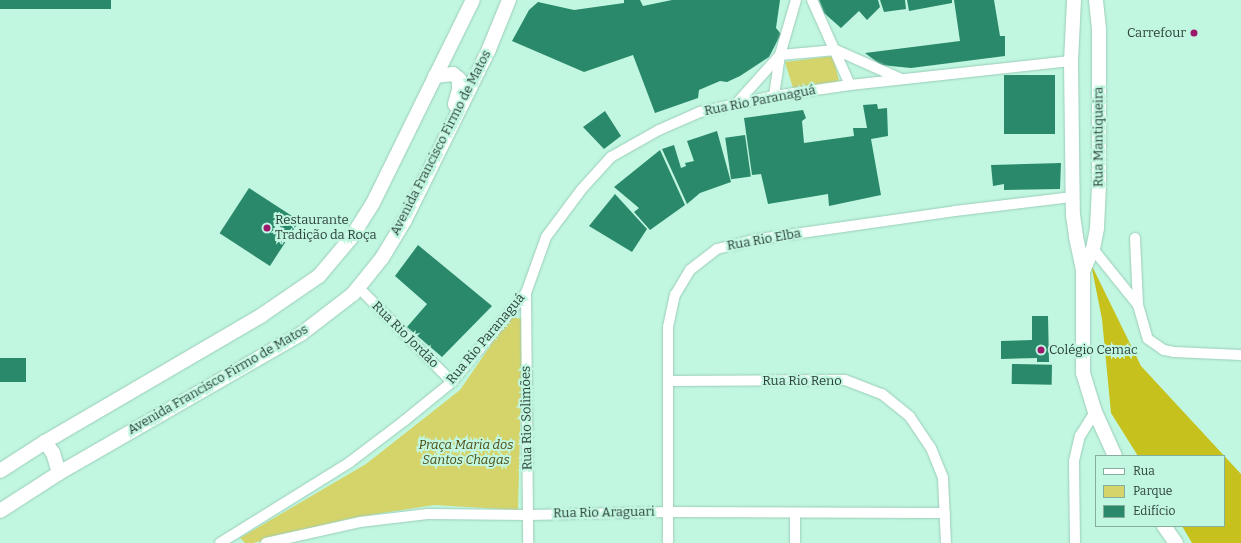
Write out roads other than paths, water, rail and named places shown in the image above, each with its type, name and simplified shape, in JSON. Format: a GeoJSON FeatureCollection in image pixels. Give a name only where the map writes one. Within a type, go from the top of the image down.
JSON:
{"type":"FeatureCollection","features":[{"type":"Feature","properties":{"kind":"street"},"geometry":{"type":"LineString","coordinates":[[0,471],[45,442],[262,315],[319,276],[351,238],[374,203],[472,0]]}},
{"type":"Feature","properties":{"kind":"street","name":"Avenida Francisco Firmo de Matos"},"geometry":{"type":"LineString","coordinates":[[0,511],[59,473],[301,334],[353,294],[382,258],[405,220],[489,49],[509,0]]}},
{"type":"Feature","properties":{"kind":"street"},"geometry":{"type":"LineString","coordinates":[[774,96],[780,55],[796,0]]}},
{"type":"Feature","properties":{"kind":"street"},"geometry":{"type":"LineString","coordinates":[[812,0],[836,50],[850,85]]}},
{"type":"Feature","properties":{"kind":"street","name":"Rua Mantiqueira"},"geometry":{"type":"LineString","coordinates":[[1074,0],[1071,61],[1073,197],[1076,237],[1083,271],[1083,373],[1095,412],[1115,455]]}},
{"type":"Feature","properties":{"kind":"street","name":"Rua Mantiqueira"},"geometry":{"type":"LineString","coordinates":[[1083,271],[1093,250],[1096,239],[1099,185],[1099,29],[1096,0]]}},
{"type":"Feature","properties":{"kind":"street"},"geometry":{"type":"LineString","coordinates":[[736,104],[780,55],[836,50],[903,79]]}},
{"type":"Feature","properties":{"kind":"street","name":"Rua Rio Paranaguá"},"geometry":{"type":"LineString","coordinates":[[220,543],[350,462],[452,382],[526,293],[546,237],[581,190],[611,157],[659,130],[700,112],[774,96],[850,85],[1071,61]]}},
{"type":"Feature","properties":{"kind":"street"},"geometry":{"type":"LineString","coordinates":[[435,76],[453,74],[459,79],[459,90],[448,132]]}},
{"type":"Feature","properties":{"kind":"street","name":"Rua Rio Elba"},"geometry":{"type":"LineString","coordinates":[[668,543],[668,327],[675,295],[690,270],[717,249],[752,240],[955,211],[1073,197]]}},
{"type":"Feature","properties":{"kind":"street"},"geometry":{"type":"LineString","coordinates":[[1076,237],[1087,248],[1093,250],[1138,305]]}},
{"type":"Feature","properties":{"kind":"street"},"geometry":{"type":"LineString","coordinates":[[1135,238],[1138,305],[1148,339],[1164,350],[1184,353],[1241,355]]}},
{"type":"Feature","properties":{"kind":"street","name":"Rua Rio Jordão"},"geometry":{"type":"LineString","coordinates":[[358,287],[452,382]]}},
{"type":"Feature","properties":{"kind":"street","name":"Rua Rio Solimões"},"geometry":{"type":"LineString","coordinates":[[526,293],[529,515],[528,543]]}},
{"type":"Feature","properties":{"kind":"street","name":"Rua Rio Reno"},"geometry":{"type":"LineString","coordinates":[[668,381],[845,380],[882,394],[910,417],[931,448],[943,478],[946,543]]}},
{"type":"Feature","properties":{"kind":"street"},"geometry":{"type":"LineString","coordinates":[[1075,543],[1074,461],[1080,436],[1095,412]]}},
{"type":"Feature","properties":{"kind":"street"},"geometry":{"type":"LineString","coordinates":[[45,442],[53,453],[59,473]]}},
{"type":"Feature","properties":{"kind":"street","name":"Rua Rio Araguari"},"geometry":{"type":"LineString","coordinates":[[266,543],[360,522],[428,514],[529,515],[669,512],[945,512]]}},
{"type":"Feature","properties":{"kind":"street"},"geometry":{"type":"LineString","coordinates":[[795,512],[795,543]]}},
{"type":"Feature","properties":{"kind":"street"},"geometry":{"type":"LineString","coordinates":[[1165,527],[1176,543]]}},
{"type":"Feature","properties":{"kind":"place","name":"Carrefour"},"geometry":{"type":"Point","coordinates":[1194,33]}},
{"type":"Feature","properties":{"kind":"place","name":"Restaurante Tradição da Roça"},"geometry":{"type":"Point","coordinates":[267,228]}},
{"type":"Feature","properties":{"kind":"place","name":"Colégio Cemac"},"geometry":{"type":"Point","coordinates":[1041,350]}},
{"type":"Feature","properties":{"kind":"park label","name":"Praça Maria dos Santos Chagas"},"geometry":{"type":"Point","coordinates":[466,454]}}]}
